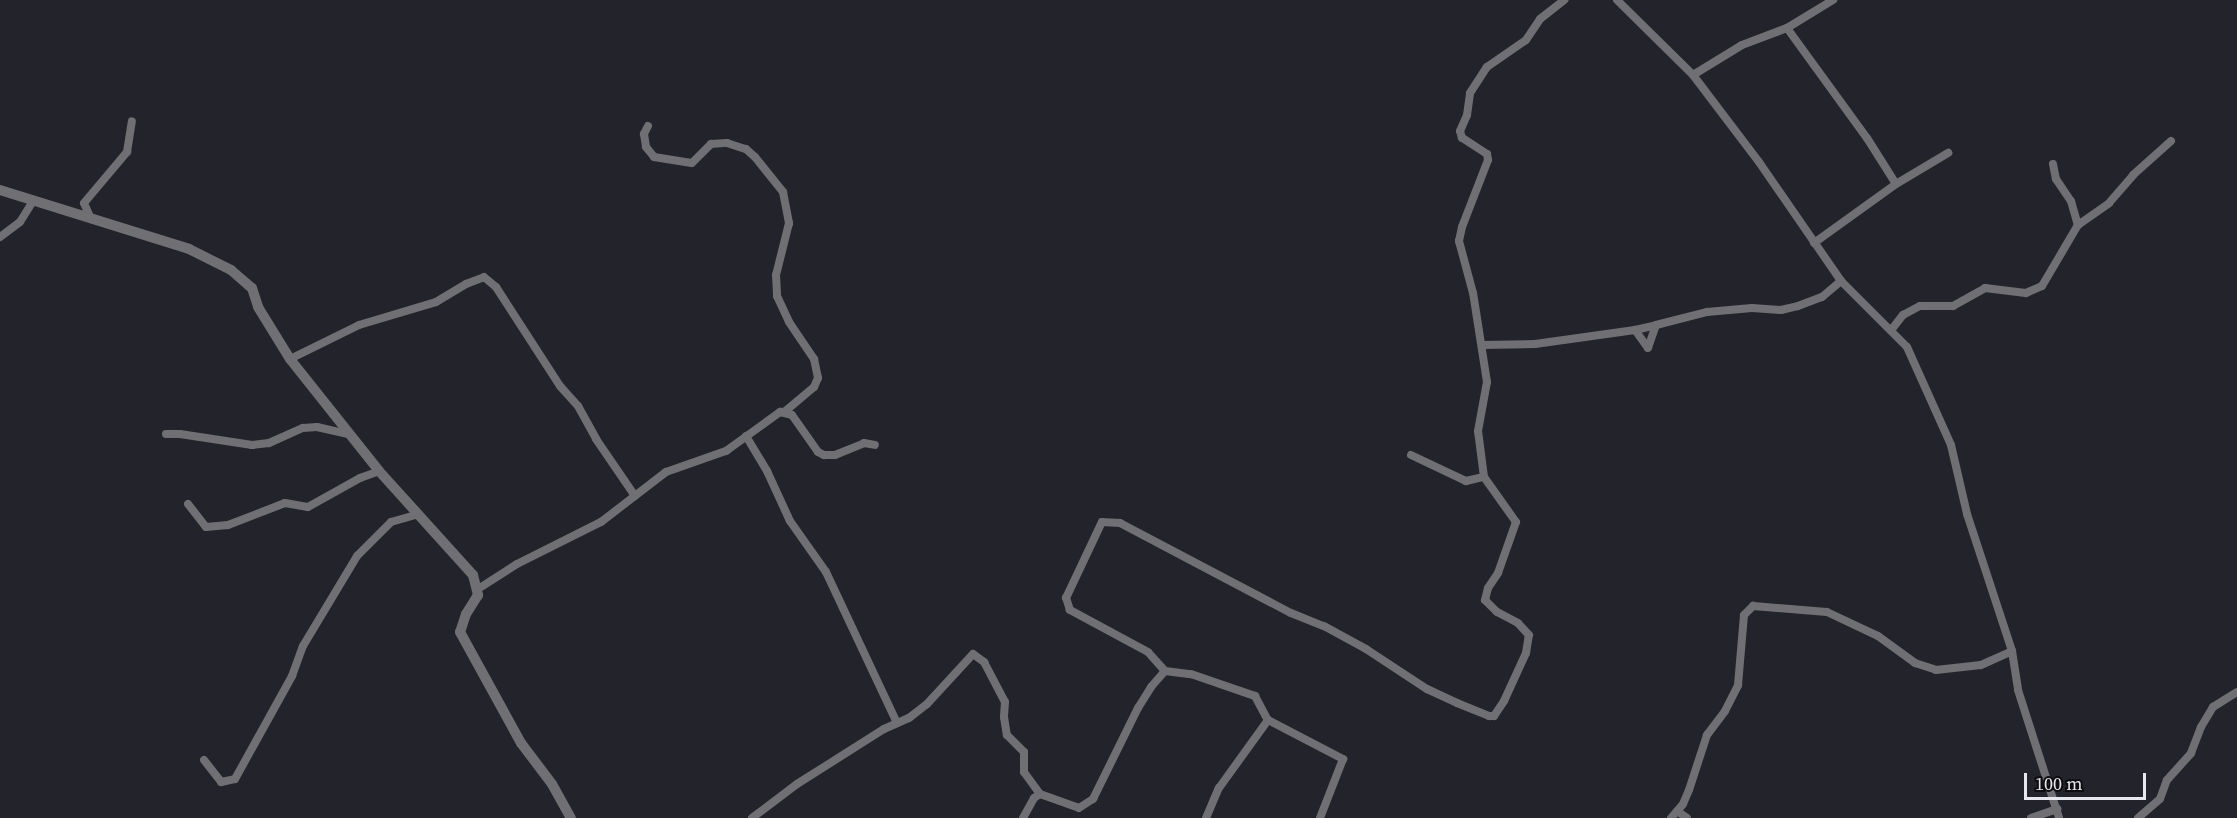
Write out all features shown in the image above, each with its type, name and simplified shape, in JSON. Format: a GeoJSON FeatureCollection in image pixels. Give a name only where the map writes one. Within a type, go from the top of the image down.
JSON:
{"type":"FeatureCollection","features":[{"type":"Feature","properties":{"kind":"street"},"geometry":{"type":"LineString","coordinates":[[1320,818],[1343,759],[1268,720],[1255,696],[1191,674],[1165,671],[1148,652],[1070,610],[1066,597],[1102,522],[1119,523],[1291,613],[1332,631],[1427,689],[1489,716],[1494,716],[1514,683],[1526,653],[1529,634],[1518,623],[1497,612],[1485,600],[1488,588],[1498,573],[1516,522],[1485,477],[1478,431],[1487,382],[1469,275],[1459,241],[1461,227],[1469,214],[1488,160],[1487,154],[1462,138],[1460,131],[1467,115],[1470,93],[1487,67],[1526,39],[1540,19],[1564,0]]}},
{"type":"Feature","properties":{"kind":"street"},"geometry":{"type":"LineString","coordinates":[[1693,75],[1742,45],[1786,28],[1833,0]]}},
{"type":"Feature","properties":{"kind":"street"},"geometry":{"type":"LineString","coordinates":[[1622,2],[1693,75],[1759,162],[1841,281],[1892,329],[1906,347],[1951,445],[1980,558],[2012,651],[2018,690],[2058,814],[2031,818]]}},
{"type":"Feature","properties":{"kind":"street"},"geometry":{"type":"LineString","coordinates":[[1786,28],[1867,138],[1896,184]]}},
{"type":"Feature","properties":{"kind":"street"},"geometry":{"type":"LineString","coordinates":[[91,219],[84,203],[127,152],[132,121]]}},
{"type":"Feature","properties":{"kind":"street"},"geometry":{"type":"LineString","coordinates":[[478,589],[517,564],[601,522],[666,472],[726,451],[784,412],[814,387],[819,378],[814,359],[789,321],[777,296],[776,275],[789,223],[783,192],[746,149],[727,143],[711,144],[692,163],[676,163],[654,157],[645,147],[644,134],[648,126]]}},
{"type":"Feature","properties":{"kind":"street"},"geometry":{"type":"LineString","coordinates":[[1892,329],[1903,315],[1920,306],[1953,306],[1985,288],[2019,293],[2034,291],[2048,278],[2058,256],[2078,225],[2109,202],[2133,175],[2171,141]]}},
{"type":"Feature","properties":{"kind":"street"},"geometry":{"type":"LineString","coordinates":[[1814,243],[1896,184],[1948,153]]}},
{"type":"Feature","properties":{"kind":"street"},"geometry":{"type":"LineString","coordinates":[[2053,164],[2056,179],[2066,191],[2078,225]]}},
{"type":"Feature","properties":{"kind":"street"},"geometry":{"type":"LineString","coordinates":[[0,190],[189,249],[231,270],[252,288],[258,307],[290,359],[379,471],[473,575],[478,589],[476,601],[466,614],[460,632],[521,743],[552,784],[571,818]]}},
{"type":"Feature","properties":{"kind":"street"},"geometry":{"type":"LineString","coordinates":[[0,237],[20,222],[34,200]]}},
{"type":"Feature","properties":{"kind":"street"},"geometry":{"type":"LineString","coordinates":[[290,359],[359,325],[436,302],[466,284],[484,277],[496,287],[560,386],[578,406],[596,439],[634,496]]}},
{"type":"Feature","properties":{"kind":"street"},"geometry":{"type":"LineString","coordinates":[[1482,345],[1535,344],[1635,330],[1707,312],[1752,308],[1781,310],[1822,297],[1841,281]]}},
{"type":"Feature","properties":{"kind":"street"},"geometry":{"type":"LineString","coordinates":[[1635,330],[1648,348],[1656,325]]}},
{"type":"Feature","properties":{"kind":"street"},"geometry":{"type":"LineString","coordinates":[[784,412],[792,415],[818,452],[824,455],[835,455],[864,443],[875,445]]}},
{"type":"Feature","properties":{"kind":"street"},"geometry":{"type":"LineString","coordinates":[[166,435],[180,434],[252,445],[269,443],[303,428],[317,427],[348,434]]}},
{"type":"Feature","properties":{"kind":"street"},"geometry":{"type":"LineString","coordinates":[[746,436],[767,471],[790,521],[826,572],[897,723]]}},
{"type":"Feature","properties":{"kind":"street"},"geometry":{"type":"LineString","coordinates":[[1411,455],[1466,481],[1485,477]]}},
{"type":"Feature","properties":{"kind":"street"},"geometry":{"type":"LineString","coordinates":[[188,504],[206,527],[215,528],[285,503],[305,508],[379,471]]}},
{"type":"Feature","properties":{"kind":"street"},"geometry":{"type":"LineString","coordinates":[[204,760],[221,782],[235,779],[292,676],[303,646],[357,556],[391,522],[419,514]]}},
{"type":"Feature","properties":{"kind":"street"},"geometry":{"type":"LineString","coordinates":[[1687,818],[1674,815],[1689,790],[1707,735],[1738,685],[1744,615],[1753,606],[1827,612],[1878,636],[1915,663],[1936,670],[1981,664],[2012,651]]}},
{"type":"Feature","properties":{"kind":"street"},"geometry":{"type":"LineString","coordinates":[[752,818],[779,795],[927,704],[970,655],[979,657],[1005,702],[1004,717],[1007,735],[1024,752],[1024,772],[1040,794],[1079,808],[1093,798],[1138,708],[1151,687],[1165,671]]}},
{"type":"Feature","properties":{"kind":"street"},"geometry":{"type":"LineString","coordinates":[[2138,818],[2160,799],[2167,780],[2191,753],[2201,727],[2213,707],[2237,692]]}},
{"type":"Feature","properties":{"kind":"street"},"geometry":{"type":"LineString","coordinates":[[1206,818],[1219,788],[1268,720]]}},
{"type":"Feature","properties":{"kind":"street"},"geometry":{"type":"LineString","coordinates":[[1023,818],[1034,798],[1040,794]]}}]}
